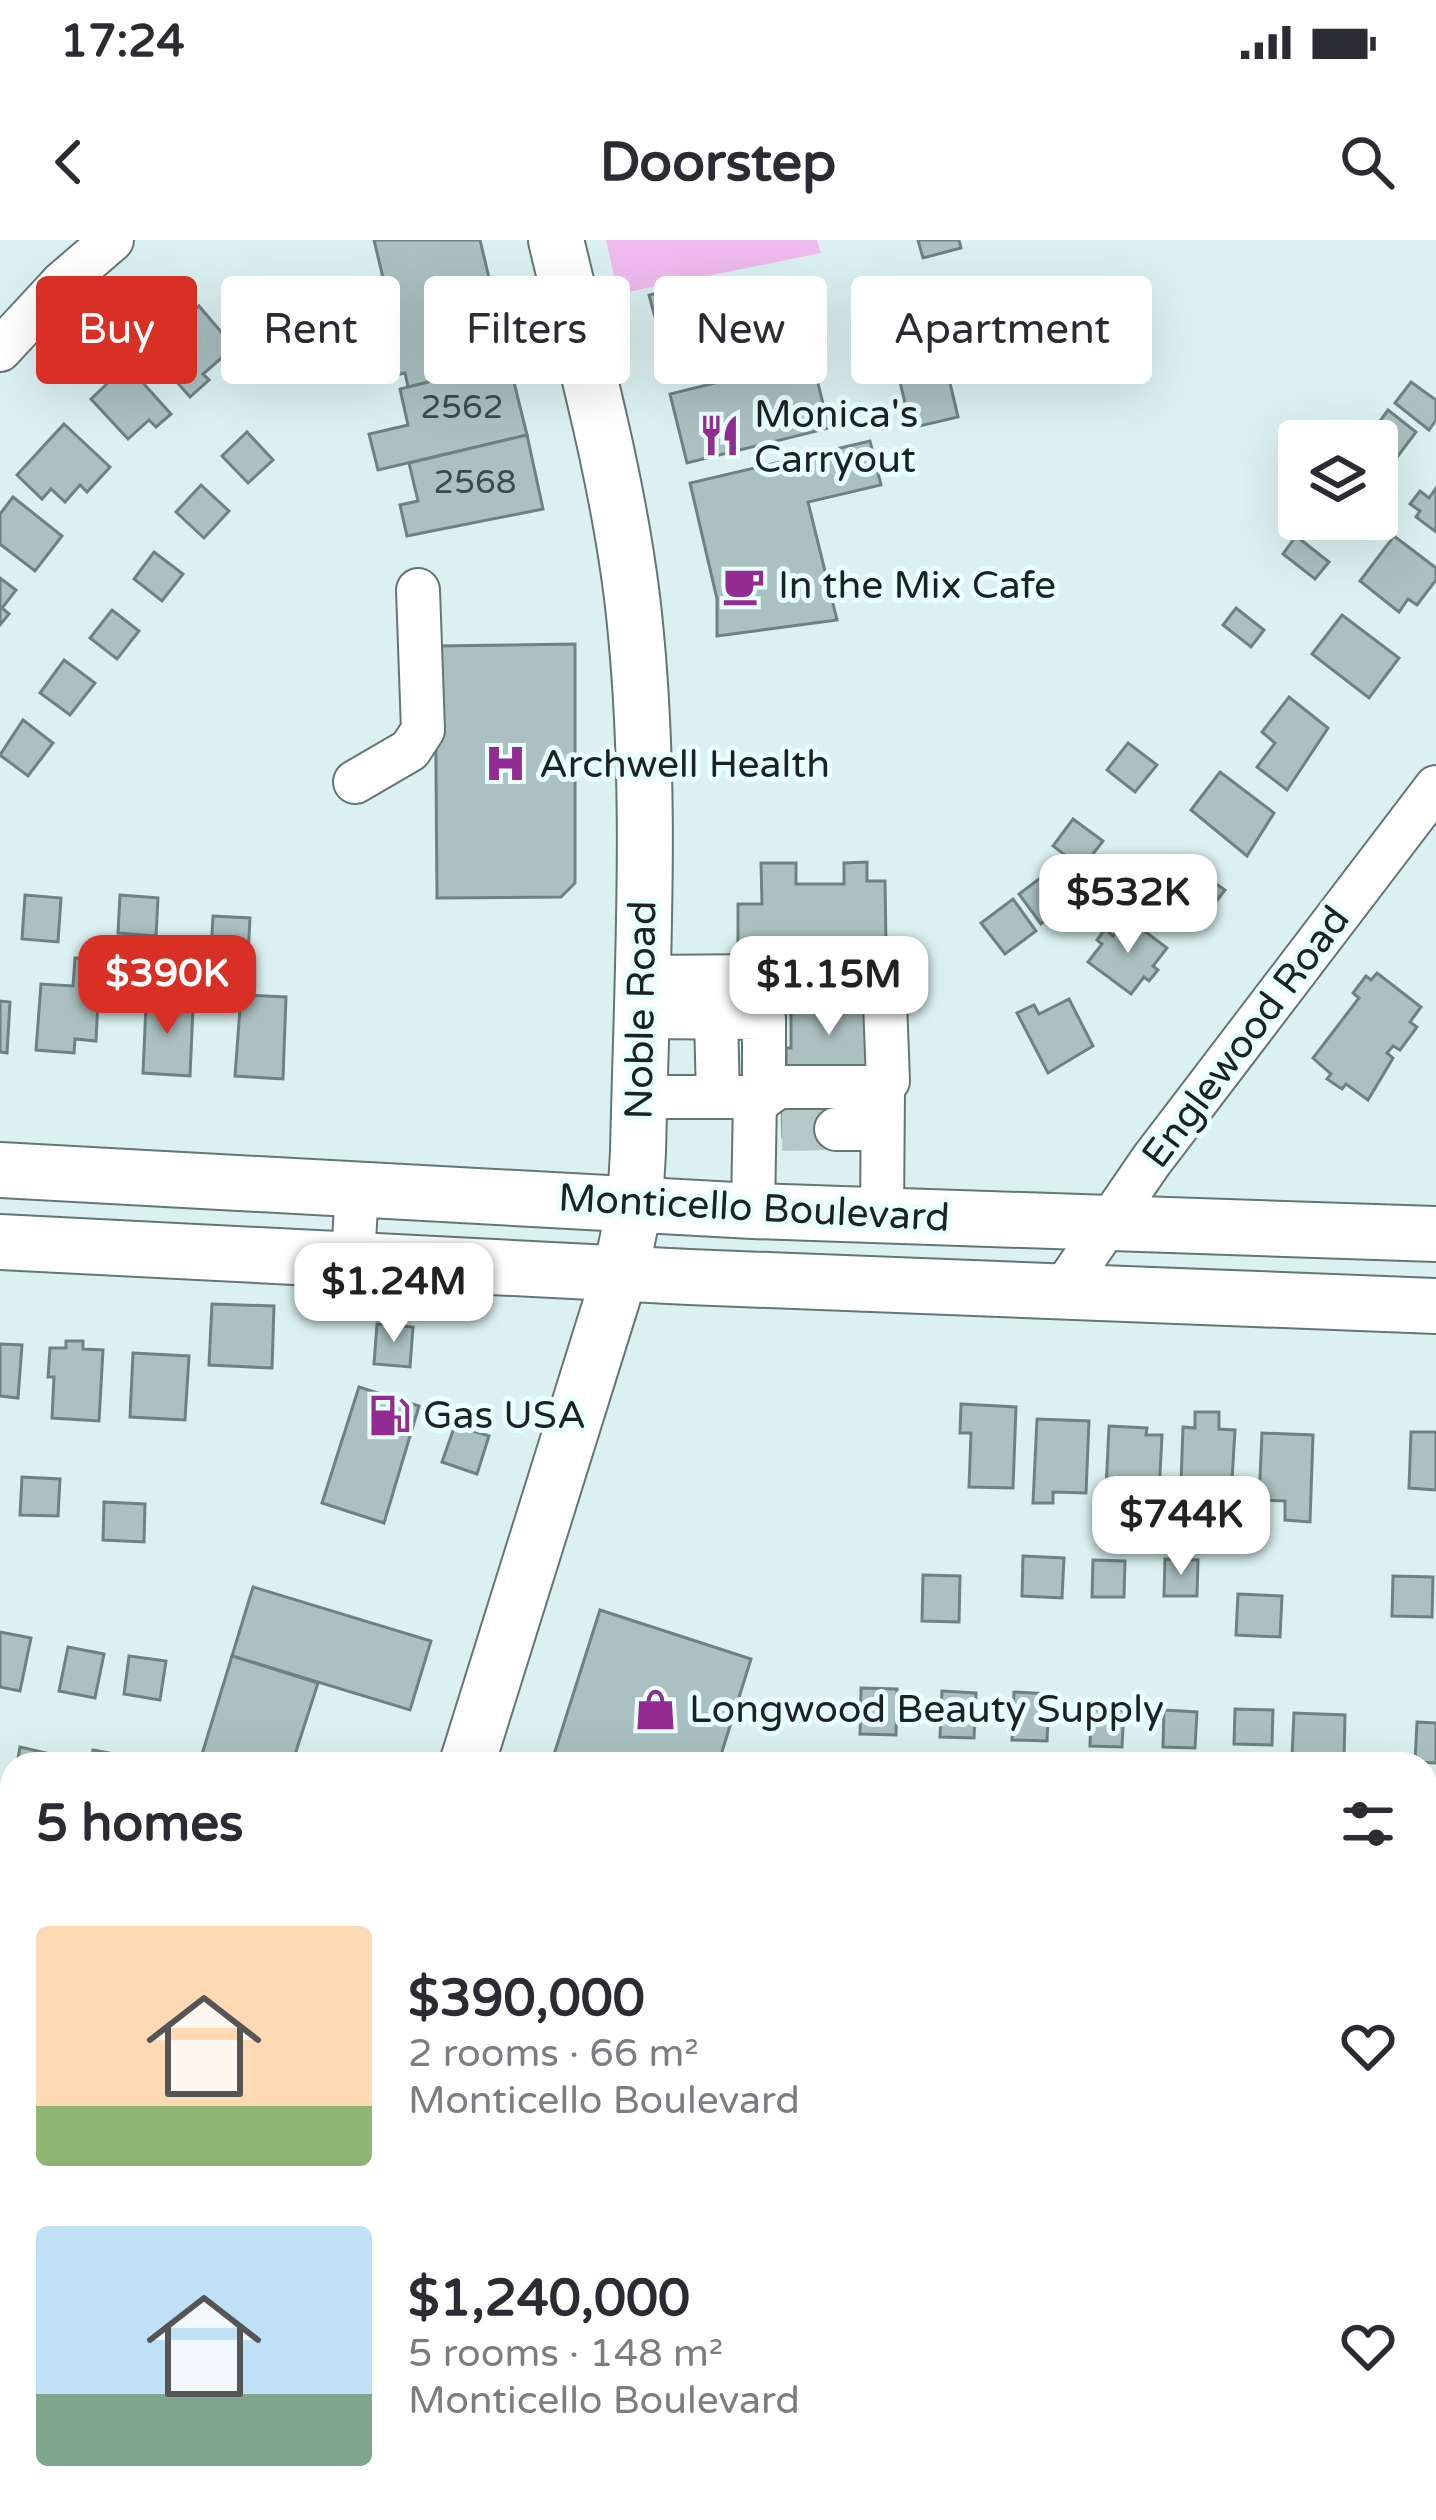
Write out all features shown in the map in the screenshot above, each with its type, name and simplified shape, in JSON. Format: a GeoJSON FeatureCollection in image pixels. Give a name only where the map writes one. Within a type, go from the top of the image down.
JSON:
{"type":"FeatureCollection","features":[{"type":"Feature","properties":{"kind":"main road","name":"Noble Road"},"geometry":{"type":"LineString","coordinates":[[471,1752],[621,1271],[635,1203],[645,791],[630,584],[615,490],[556,240]]}},
{"type":"Feature","properties":{"kind":"main road","name":"Monticello Boulevard"},"geometry":{"type":"LineString","coordinates":[[0,1170],[753,1210],[1436,1234]]}},
{"type":"Feature","properties":{"kind":"main road","name":"Monticello Boulevard"},"geometry":{"type":"LineString","coordinates":[[0,1241],[1436,1306]]}},
{"type":"Feature","properties":{"kind":"street"},"geometry":{"type":"LineString","coordinates":[[0,350],[62,284],[112,240]]}},
{"type":"Feature","properties":{"kind":"street"},"geometry":{"type":"LineString","coordinates":[[355,782],[410,750],[423,730],[418,590]]}},
{"type":"Feature","properties":{"kind":"street","name":"Englewood Road"},"geometry":{"type":"LineString","coordinates":[[1062,1292],[1199,1097],[1436,787]]}},
{"type":"Feature","properties":{"kind":"street"},"geometry":{"type":"LineString","coordinates":[[641,997],[884,975],[888,1081],[857,1283]]}},
{"type":"Feature","properties":{"kind":"street"},"geometry":{"type":"LineString","coordinates":[[641,997],[716,1017],[755,1110],[753,1210]]}},
{"type":"Feature","properties":{"kind":"street"},"geometry":{"type":"LineString","coordinates":[[755,1110],[778,1087],[881,1108]]}},
{"type":"Feature","properties":{"kind":"street"},"geometry":{"type":"LineString","coordinates":[[638,1097],[755,1110]]}},
{"type":"Feature","properties":{"kind":"street"},"geometry":{"type":"LineString","coordinates":[[836,1129],[881,1108]]}},
{"type":"Feature","properties":{"kind":"street"},"geometry":{"type":"LineString","coordinates":[[353,1259],[357,1188]]}},
{"type":"Feature","properties":{"kind":"shaded area"},"geometry":{"type":"Polygon","coordinates":[[[606,240],[817,240],[821,253],[707,276],[654,276],[654,287],[630,292],[630,276],[614,276],[606,240]]]}},
{"type":"Feature","properties":{"kind":"building"},"geometry":{"type":"Polygon","coordinates":[[[374,240],[480,240],[489,276],[424,276],[424,383],[408,387],[405,373],[400,374],[400,276],[383,276],[374,240]]]}},
{"type":"Feature","properties":{"kind":"building"},"geometry":{"type":"Polygon","coordinates":[[[918,240],[959,240],[961,248],[923,258],[918,240]]]}},
{"type":"Feature","properties":{"kind":"building"},"geometry":{"type":"Polygon","coordinates":[[[197,308],[221,332],[221,358],[203,374],[209,380],[190,397],[178,384],[197,384],[197,308]]]}},
{"type":"Feature","properties":{"kind":"building"},"geometry":{"type":"Polygon","coordinates":[[[1411,382],[1436,400],[1436,420],[1429,430],[1395,403],[1411,382]]]}},
{"type":"Feature","properties":{"kind":"building"},"geometry":{"type":"Polygon","coordinates":[[[424,383],[514,384],[527,435],[378,470],[369,434],[408,425],[400,389],[424,383]]]}},
{"type":"Feature","properties":{"kind":"building"},"geometry":{"type":"Polygon","coordinates":[[[107,384],[144,384],[171,414],[156,427],[149,420],[128,439],[91,399],[107,384]]]}},
{"type":"Feature","properties":{"kind":"building"},"geometry":{"type":"Polygon","coordinates":[[[711,384],[818,384],[829,428],[687,463],[670,394],[711,384]]]}},
{"type":"Feature","properties":{"kind":"building"},"geometry":{"type":"Polygon","coordinates":[[[900,384],[950,384],[958,417],[911,428],[900,384]]]}},
{"type":"Feature","properties":{"kind":"building"},"geometry":{"type":"Polygon","coordinates":[[[1388,410],[1416,432],[1398,456],[1398,420],[1381,420],[1388,410]]]}},
{"type":"Feature","properties":{"kind":"building"},"geometry":{"type":"Polygon","coordinates":[[[64,424],[110,467],[87,492],[80,485],[65,502],[51,489],[42,499],[17,475],[64,424]]]}},
{"type":"Feature","properties":{"kind":"building"},"geometry":{"type":"Polygon","coordinates":[[[247,432],[273,460],[248,483],[222,456],[247,432]]]}},
{"type":"Feature","properties":{"kind":"building"},"geometry":{"type":"Polygon","coordinates":[[[527,435],[543,509],[407,536],[400,505],[418,501],[409,463],[527,435]]]}},
{"type":"Feature","properties":{"kind":"building"},"geometry":{"type":"Polygon","coordinates":[[[870,441],[881,485],[808,502],[837,620],[717,636],[717,599],[690,483],[870,441]]]}},
{"type":"Feature","properties":{"kind":"building"},"geometry":{"type":"Polygon","coordinates":[[[201,485],[229,511],[204,538],[176,512],[201,485]]]}},
{"type":"Feature","properties":{"kind":"building"},"geometry":{"type":"Polygon","coordinates":[[[1436,488],[1436,532],[1416,517],[1420,511],[1410,504],[1420,491],[1429,498],[1436,488]]]}},
{"type":"Feature","properties":{"kind":"building"},"geometry":{"type":"Polygon","coordinates":[[[13,497],[62,536],[35,571],[0,544],[0,514],[13,497]]]}},
{"type":"Feature","properties":{"kind":"building"},"geometry":{"type":"Polygon","coordinates":[[[1398,539],[1436,568],[1436,580],[1417,605],[1408,599],[1399,612],[1360,581],[1391,540],[1398,539]]]}},
{"type":"Feature","properties":{"kind":"building"},"geometry":{"type":"Polygon","coordinates":[[[1293,540],[1301,540],[1329,562],[1315,579],[1283,554],[1293,540]]]}},
{"type":"Feature","properties":{"kind":"building"},"geometry":{"type":"Polygon","coordinates":[[[154,552],[183,574],[162,601],[134,579],[154,552]]]}},
{"type":"Feature","properties":{"kind":"building"},"geometry":{"type":"Polygon","coordinates":[[[0,578],[16,590],[2,608],[9,614],[0,625],[0,578]]]}},
{"type":"Feature","properties":{"kind":"building"},"geometry":{"type":"Polygon","coordinates":[[[1236,608],[1264,630],[1251,647],[1223,625],[1236,608]]]}},
{"type":"Feature","properties":{"kind":"building"},"geometry":{"type":"Polygon","coordinates":[[[112,610],[139,631],[117,659],[90,638],[112,610]]]}},
{"type":"Feature","properties":{"kind":"building"},"geometry":{"type":"Polygon","coordinates":[[[1342,615],[1399,658],[1369,698],[1312,654],[1342,615]]]}},
{"type":"Feature","properties":{"kind":"building","name":"Archwell Health"},"geometry":{"type":"Polygon","coordinates":[[[575,644],[575,883],[561,897],[437,898],[435,646],[575,644]]]}},
{"type":"Feature","properties":{"kind":"building"},"geometry":{"type":"Polygon","coordinates":[[[64,660],[95,683],[70,715],[40,693],[64,660]]]}},
{"type":"Feature","properties":{"kind":"building"},"geometry":{"type":"Polygon","coordinates":[[[1289,697],[1328,728],[1287,790],[1257,767],[1275,743],[1262,732],[1289,697]]]}},
{"type":"Feature","properties":{"kind":"building"},"geometry":{"type":"Polygon","coordinates":[[[23,720],[53,743],[28,776],[0,755],[23,720]]]}},
{"type":"Feature","properties":{"kind":"building"},"geometry":{"type":"Polygon","coordinates":[[[1128,743],[1157,765],[1135,792],[1107,770],[1128,743]]]}},
{"type":"Feature","properties":{"kind":"building"},"geometry":{"type":"Polygon","coordinates":[[[1220,772],[1274,813],[1247,856],[1191,810],[1220,772]]]}},
{"type":"Feature","properties":{"kind":"building"},"geometry":{"type":"Polygon","coordinates":[[[1073,819],[1103,841],[1082,868],[1053,846],[1073,819]]]}},
{"type":"Feature","properties":{"kind":"building"},"geometry":{"type":"Polygon","coordinates":[[[1176,857],[1225,890],[1214,904],[1207,898],[1187,925],[1138,887],[1155,864],[1164,872],[1176,857]]]}},
{"type":"Feature","properties":{"kind":"building"},"geometry":{"type":"Polygon","coordinates":[[[867,862],[867,881],[885,881],[886,945],[852,945],[852,964],[738,965],[738,904],[762,904],[761,863],[796,863],[796,884],[844,884],[844,863],[867,862]]]}},
{"type":"Feature","properties":{"kind":"building"},"geometry":{"type":"Polygon","coordinates":[[[1051,870],[1073,900],[1041,924],[1019,894],[1051,870]]]}},
{"type":"Feature","properties":{"kind":"building"},"geometry":{"type":"Polygon","coordinates":[[[25,895],[61,898],[58,942],[22,939],[25,895]]]}},
{"type":"Feature","properties":{"kind":"building"},"geometry":{"type":"Polygon","coordinates":[[[120,895],[158,898],[156,936],[118,933],[120,895]]]}},
{"type":"Feature","properties":{"kind":"building"},"geometry":{"type":"Polygon","coordinates":[[[1013,899],[1036,931],[1005,954],[981,923],[1013,899]]]}},
{"type":"Feature","properties":{"kind":"building"},"geometry":{"type":"Polygon","coordinates":[[[213,916],[250,918],[248,956],[211,954],[213,916]]]}},
{"type":"Feature","properties":{"kind":"building"},"geometry":{"type":"Polygon","coordinates":[[[1127,918],[1167,948],[1153,966],[1158,970],[1149,981],[1144,977],[1131,994],[1088,962],[1102,944],[1097,940],[1105,929],[1113,936],[1127,918]]]}},
{"type":"Feature","properties":{"kind":"building"},"geometry":{"type":"Polygon","coordinates":[[[75,958],[100,960],[96,1041],[75,1039],[74,1053],[36,1050],[41,984],[73,986],[75,958]]]}},
{"type":"Feature","properties":{"kind":"building"},"geometry":{"type":"Polygon","coordinates":[[[1377,973],[1421,1007],[1410,1022],[1417,1027],[1400,1050],[1393,1046],[1387,1053],[1393,1058],[1368,1100],[1346,1084],[1342,1089],[1327,1079],[1331,1074],[1313,1058],[1359,998],[1353,993],[1366,976],[1371,980],[1377,973]]]}},
{"type":"Feature","properties":{"kind":"building"},"geometry":{"type":"Polygon","coordinates":[[[152,987],[170,988],[169,1007],[193,1008],[190,1076],[143,1073],[146,1005],[152,1005],[152,987]]]}},
{"type":"Feature","properties":{"kind":"building"},"geometry":{"type":"Polygon","coordinates":[[[241,995],[286,997],[283,1079],[235,1076],[241,995]]]}},
{"type":"Feature","properties":{"kind":"building"},"geometry":{"type":"Polygon","coordinates":[[[869,997],[869,1075],[786,1080],[791,998],[869,997]]]}},
{"type":"Feature","properties":{"kind":"building"},"geometry":{"type":"Polygon","coordinates":[[[1069,999],[1093,1046],[1048,1073],[1017,1013],[1034,1005],[1039,1014],[1069,999]]]}},
{"type":"Feature","properties":{"kind":"building"},"geometry":{"type":"Polygon","coordinates":[[[0,1001],[10,1002],[7,1053],[0,1052],[0,1001]]]}},
{"type":"Feature","properties":{"kind":"building"},"geometry":{"type":"Polygon","coordinates":[[[836,1091],[836,1136],[783,1137],[782,1092],[836,1091]]]}},
{"type":"Feature","properties":{"kind":"building"},"geometry":{"type":"Polygon","coordinates":[[[212,1304],[274,1306],[272,1368],[209,1365],[212,1304]]]}},
{"type":"Feature","properties":{"kind":"building"},"geometry":{"type":"Polygon","coordinates":[[[377,1324],[413,1327],[410,1367],[374,1364],[377,1324]]]}},
{"type":"Feature","properties":{"kind":"building"},"geometry":{"type":"Polygon","coordinates":[[[66,1341],[83,1341],[83,1349],[103,1350],[99,1421],[52,1418],[50,1348],[66,1348],[66,1341]]]}},
{"type":"Feature","properties":{"kind":"building"},"geometry":{"type":"Polygon","coordinates":[[[0,1344],[22,1345],[18,1398],[0,1396],[0,1344]]]}},
{"type":"Feature","properties":{"kind":"building"},"geometry":{"type":"Polygon","coordinates":[[[133,1353],[189,1356],[185,1420],[130,1417],[133,1353]]]}},
{"type":"Feature","properties":{"kind":"building"},"geometry":{"type":"Polygon","coordinates":[[[359,1387],[419,1406],[384,1523],[322,1503],[359,1387]]]}},
{"type":"Feature","properties":{"kind":"building"},"geometry":{"type":"Polygon","coordinates":[[[961,1404],[1016,1407],[1013,1488],[969,1487],[971,1433],[960,1433],[961,1404]]]}},
{"type":"Feature","properties":{"kind":"building"},"geometry":{"type":"Polygon","coordinates":[[[1195,1412],[1219,1412],[1219,1429],[1235,1430],[1230,1513],[1180,1511],[1183,1427],[1195,1428],[1195,1412]]]}},
{"type":"Feature","properties":{"kind":"building"},"geometry":{"type":"Polygon","coordinates":[[[1037,1419],[1089,1421],[1086,1493],[1053,1492],[1053,1503],[1033,1503],[1037,1419]]]}},
{"type":"Feature","properties":{"kind":"building"},"geometry":{"type":"Polygon","coordinates":[[[455,1425],[489,1436],[477,1474],[442,1462],[455,1425]]]}},
{"type":"Feature","properties":{"kind":"building"},"geometry":{"type":"Polygon","coordinates":[[[1109,1426],[1147,1428],[1146,1435],[1162,1435],[1159,1494],[1140,1493],[1140,1509],[1120,1509],[1121,1491],[1106,1491],[1109,1426]]]}},
{"type":"Feature","properties":{"kind":"building"},"geometry":{"type":"Polygon","coordinates":[[[1411,1432],[1436,1432],[1436,1490],[1409,1488],[1411,1432]]]}},
{"type":"Feature","properties":{"kind":"building"},"geometry":{"type":"Polygon","coordinates":[[[1262,1433],[1313,1435],[1310,1522],[1285,1520],[1285,1501],[1259,1500],[1262,1433]]]}},
{"type":"Feature","properties":{"kind":"building"},"geometry":{"type":"Polygon","coordinates":[[[22,1477],[60,1479],[58,1516],[20,1515],[22,1477]]]}},
{"type":"Feature","properties":{"kind":"building"},"geometry":{"type":"Polygon","coordinates":[[[104,1502],[145,1504],[144,1542],[103,1540],[104,1502]]]}},
{"type":"Feature","properties":{"kind":"building"},"geometry":{"type":"Polygon","coordinates":[[[1023,1556],[1064,1558],[1062,1598],[1022,1596],[1023,1556]]]}},
{"type":"Feature","properties":{"kind":"building"},"geometry":{"type":"Polygon","coordinates":[[[1165,1559],[1198,1560],[1197,1596],[1164,1596],[1165,1559]]]}},
{"type":"Feature","properties":{"kind":"building"},"geometry":{"type":"Polygon","coordinates":[[[1093,1560],[1125,1561],[1124,1597],[1092,1597],[1093,1560]]]}},
{"type":"Feature","properties":{"kind":"building"},"geometry":{"type":"Polygon","coordinates":[[[923,1575],[960,1576],[959,1622],[922,1621],[923,1575]]]}},
{"type":"Feature","properties":{"kind":"building"},"geometry":{"type":"Polygon","coordinates":[[[1393,1576],[1433,1577],[1432,1617],[1392,1616],[1393,1576]]]}},
{"type":"Feature","properties":{"kind":"building"},"geometry":{"type":"Polygon","coordinates":[[[253,1587],[431,1641],[410,1710],[232,1656],[253,1587]]]}},
{"type":"Feature","properties":{"kind":"building"},"geometry":{"type":"Polygon","coordinates":[[[1238,1594],[1282,1596],[1280,1637],[1236,1635],[1238,1594]]]}},
{"type":"Feature","properties":{"kind":"building"},"geometry":{"type":"Polygon","coordinates":[[[600,1610],[751,1659],[722,1752],[555,1752],[600,1610]]]}},
{"type":"Feature","properties":{"kind":"building"},"geometry":{"type":"Polygon","coordinates":[[[0,1632],[31,1638],[20,1691],[0,1687],[0,1632]]]}},
{"type":"Feature","properties":{"kind":"building"},"geometry":{"type":"Polygon","coordinates":[[[68,1647],[104,1654],[95,1698],[59,1691],[68,1647]]]}},
{"type":"Feature","properties":{"kind":"building"},"geometry":{"type":"Polygon","coordinates":[[[129,1656],[166,1661],[160,1700],[124,1694],[129,1656]]]}},
{"type":"Feature","properties":{"kind":"building"},"geometry":{"type":"Polygon","coordinates":[[[232,1656],[318,1683],[296,1752],[203,1752],[232,1656]]]}},
{"type":"Feature","properties":{"kind":"building"},"geometry":{"type":"Polygon","coordinates":[[[861,1688],[897,1689],[896,1735],[860,1734],[861,1688]]]}},
{"type":"Feature","properties":{"kind":"building"},"geometry":{"type":"Polygon","coordinates":[[[942,1691],[976,1693],[974,1738],[940,1737],[942,1691]]]}},
{"type":"Feature","properties":{"kind":"building"},"geometry":{"type":"Polygon","coordinates":[[[1014,1692],[1049,1694],[1047,1741],[1012,1740],[1014,1692]]]}},
{"type":"Feature","properties":{"kind":"building"},"geometry":{"type":"Polygon","coordinates":[[[1091,1709],[1124,1710],[1122,1747],[1090,1746],[1091,1709]]]}},
{"type":"Feature","properties":{"kind":"building"},"geometry":{"type":"Polygon","coordinates":[[[1235,1709],[1273,1710],[1272,1745],[1234,1744],[1235,1709]]]}},
{"type":"Feature","properties":{"kind":"building"},"geometry":{"type":"Polygon","coordinates":[[[1164,1710],[1197,1712],[1195,1748],[1163,1747],[1164,1710]]]}},
{"type":"Feature","properties":{"kind":"building"},"geometry":{"type":"Polygon","coordinates":[[[1294,1713],[1345,1715],[1344,1752],[1292,1752],[1294,1713]]]}},
{"type":"Feature","properties":{"kind":"building"},"geometry":{"type":"Polygon","coordinates":[[[1417,1722],[1436,1723],[1436,1752],[1416,1752],[1417,1722]]]}},
{"type":"Feature","properties":{"kind":"tunnel"},"geometry":{"type":"LineString","coordinates":[[782,1130],[836,1129]]}},
{"type":"Feature","properties":{"kind":"place","name":"Monica's Carryout"},"geometry":{"type":"Point","coordinates":[720,436]}},
{"type":"Feature","properties":{"kind":"place","name":"In the Mix Cafe"},"geometry":{"type":"Point","coordinates":[744,585]}},
{"type":"Feature","properties":{"kind":"place","name":"Archwell Health"},"geometry":{"type":"Point","coordinates":[505,764]}},
{"type":"Feature","properties":{"kind":"place","name":"Gas USA"},"geometry":{"type":"Point","coordinates":[389,1415]}},
{"type":"Feature","properties":{"kind":"place","name":"Longwood Beauty Supply"},"geometry":{"type":"Point","coordinates":[655,1709]}}]}
